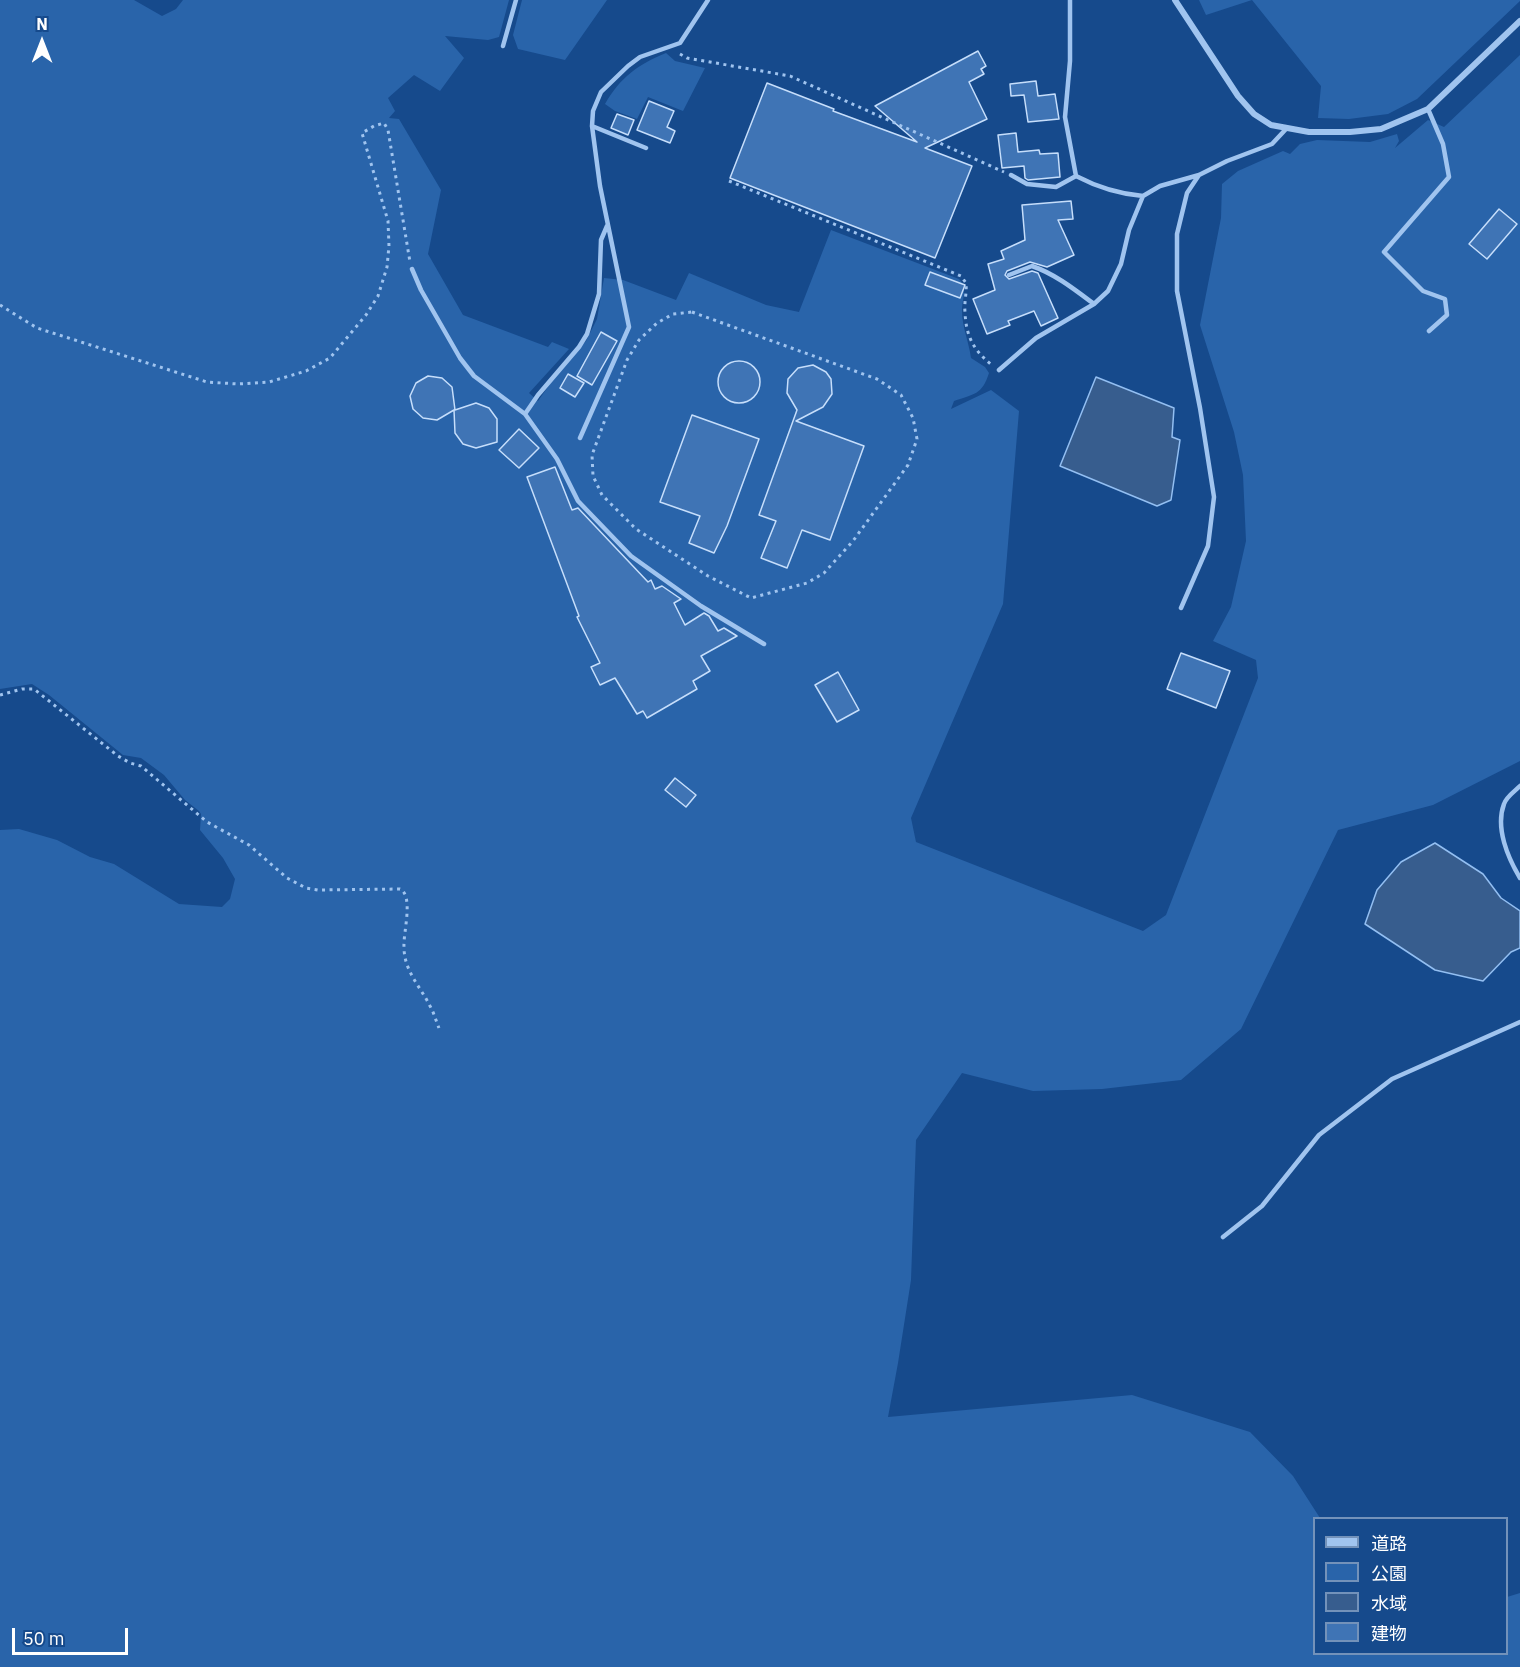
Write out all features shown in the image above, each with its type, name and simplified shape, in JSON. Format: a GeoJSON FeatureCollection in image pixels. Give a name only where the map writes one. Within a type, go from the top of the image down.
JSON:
{"type":"FeatureCollection","features":[{"type":"Feature","properties":{"kind":"street"},"geometry":{"type":"LineString","coordinates":[[1175,0],[1238,96],[1254,114],[1271,125],[1309,132],[1381,129],[1428,109],[1520,21]]}},
{"type":"Feature","properties":{"kind":"lane"},"geometry":{"type":"LineString","coordinates":[[503,46],[516,0]]}},
{"type":"Feature","properties":{"kind":"lane"},"geometry":{"type":"LineString","coordinates":[[580,438],[629,327],[607,226],[592,126],[592,111],[601,92],[640,57],[680,43],[708,0]]}},
{"type":"Feature","properties":{"kind":"lane"},"geometry":{"type":"LineString","coordinates":[[1070,0],[1071,61],[1065,117],[1076,176]]}},
{"type":"Feature","properties":{"kind":"lane"},"geometry":{"type":"LineString","coordinates":[[1428,109],[1443,144],[1449,177],[1384,252],[1423,291],[1445,299],[1446,315],[1429,331]]}},
{"type":"Feature","properties":{"kind":"lane"},"geometry":{"type":"LineString","coordinates":[[592,126],[646,148]]}},
{"type":"Feature","properties":{"kind":"lane"},"geometry":{"type":"LineString","coordinates":[[1076,176],[1093,185],[1129,195],[1143,196],[1160,186],[1199,175],[1227,161],[1272,144],[1286,129]]}},
{"type":"Feature","properties":{"kind":"lane"},"geometry":{"type":"LineString","coordinates":[[1011,175],[1027,184],[1056,187],[1076,176]]}},
{"type":"Feature","properties":{"kind":"lane"},"geometry":{"type":"LineString","coordinates":[[1181,608],[1208,546],[1214,497],[1200,408],[1177,291],[1177,234],[1187,193],[1199,175]]}},
{"type":"Feature","properties":{"kind":"lane"},"geometry":{"type":"LineString","coordinates":[[999,370],[1036,339],[1094,304],[1108,291],[1143,196]]}},
{"type":"Feature","properties":{"kind":"lane"},"geometry":{"type":"LineString","coordinates":[[525,414],[587,334],[599,294],[601,240],[607,226]]}},
{"type":"Feature","properties":{"kind":"lane"},"geometry":{"type":"LineString","coordinates":[[1009,275],[1032,266],[1046,271],[1094,304]]}},
{"type":"Feature","properties":{"kind":"lane"},"geometry":{"type":"LineString","coordinates":[[412,269],[421,290],[467,367],[474,376],[525,414],[557,459],[578,501],[631,556],[700,606],[764,644]]}},
{"type":"Feature","properties":{"kind":"lane"},"geometry":{"type":"LineString","coordinates":[[1520,786],[1504,802],[1500,824],[1509,861],[1520,878]]}},
{"type":"Feature","properties":{"kind":"lane"},"geometry":{"type":"LineString","coordinates":[[1223,1237],[1262,1206],[1319,1135],[1392,1079],[1520,1022]]}},
{"type":"Feature","properties":{"kind":"path"},"geometry":{"type":"LineString","coordinates":[[671,47],[687,58],[790,76],[1011,175]]}},
{"type":"Feature","properties":{"kind":"path"},"geometry":{"type":"LineString","coordinates":[[0,305],[37,328],[207,382],[238,384],[270,382],[306,371],[330,358],[366,315],[378,296],[388,256],[388,220],[362,133],[384,123],[392,153],[412,269]]}},
{"type":"Feature","properties":{"kind":"path"},"geometry":{"type":"LineString","coordinates":[[729,182],[961,276],[966,283],[964,311],[970,340],[978,354],[999,370]]}},
{"type":"Feature","properties":{"kind":"path"},"geometry":{"type":"LineString","coordinates":[[692,312],[877,379],[901,395],[913,418],[917,439],[908,465],[853,541],[824,573],[807,583],[751,598],[708,576],[636,529],[602,495],[593,476],[592,455],[627,360],[639,340],[657,323],[673,315],[692,312]]}},
{"type":"Feature","properties":{"kind":"path"},"geometry":{"type":"LineString","coordinates":[[0,696],[22,689],[34,689],[118,756],[147,770],[207,822],[249,845],[287,878],[306,888],[318,890],[400,889],[404,891],[407,919],[404,946],[406,963],[409,973],[431,1008],[439,1028]]}},
{"type":"Feature","properties":{"kind":"green space"},"geometry":{"type":"Polygon","coordinates":[[[0,0],[134,0],[162,16],[176,9],[183,0],[509,0],[499,37],[488,40],[445,36],[464,58],[440,91],[414,75],[388,98],[395,111],[389,118],[399,119],[441,190],[428,254],[463,315],[548,347],[552,342],[569,349],[529,393],[538,401],[557,374],[586,341],[597,319],[604,278],[623,280],[676,300],[689,273],[766,305],[799,312],[831,230],[959,279],[964,290],[962,317],[971,358],[985,367],[989,373],[980,390],[954,401],[951,409],[991,390],[1019,411],[1003,604],[911,818],[916,842],[1143,931],[1166,915],[1258,678],[1256,660],[1213,641],[1231,607],[1246,541],[1243,475],[1234,432],[1200,325],[1221,218],[1222,184],[1238,171],[1283,151],[1290,154],[1300,144],[1317,140],[1370,142],[1397,134],[1399,141],[1395,148],[1428,120],[1444,127],[1520,55],[1520,761],[1433,805],[1338,830],[1241,1029],[1181,1080],[1102,1089],[1033,1091],[962,1073],[916,1140],[911,1280],[888,1417],[1132,1395],[1250,1432],[1293,1476],[1319,1517],[1313,1517],[1313,1655],[1508,1655],[1508,1597],[1520,1593],[1520,1667],[0,1667],[0,830],[19,829],[57,840],[90,857],[114,864],[179,904],[222,907],[230,899],[235,879],[223,858],[200,830],[201,814],[199,811],[185,800],[164,775],[141,758],[123,755],[32,684],[0,689],[0,0]]]}},
{"type":"Feature","properties":{"kind":"green space"},"geometry":{"type":"Polygon","coordinates":[[[522,0],[607,0],[565,60],[518,49],[513,35],[522,0]]]}},
{"type":"Feature","properties":{"kind":"green space"},"geometry":{"type":"Polygon","coordinates":[[[1199,0],[1252,0],[1206,15],[1199,0]]]}},
{"type":"Feature","properties":{"kind":"green space"},"geometry":{"type":"Polygon","coordinates":[[[1252,0],[1520,1],[1417,99],[1388,114],[1349,119],[1318,118],[1321,86],[1252,0]]]}},
{"type":"Feature","properties":{"kind":"green space"},"geometry":{"type":"Polygon","coordinates":[[[666,53],[675,61],[705,68],[683,111],[648,97],[637,119],[615,111],[605,104],[617,86],[631,73],[646,62],[666,53]]]}},
{"type":"Feature","properties":{"kind":"water"},"geometry":{"type":"Polygon","coordinates":[[[1096,377],[1174,408],[1172,437],[1180,440],[1171,500],[1157,506],[1060,466],[1096,377]]]}},
{"type":"Feature","properties":{"kind":"water"},"geometry":{"type":"Polygon","coordinates":[[[1435,843],[1483,874],[1501,898],[1520,911],[1520,948],[1511,952],[1483,981],[1435,970],[1365,924],[1377,890],[1401,862],[1435,843]]]}},
{"type":"Feature","properties":{"kind":"building"},"geometry":{"type":"Polygon","coordinates":[[[978,51],[986,66],[981,69],[984,74],[969,82],[987,119],[925,148],[972,166],[935,258],[730,178],[767,83],[834,109],[833,111],[917,142],[875,106],[978,51]]]}},
{"type":"Feature","properties":{"kind":"building"},"geometry":{"type":"Polygon","coordinates":[[[1036,81],[1038,96],[1055,94],[1059,119],[1028,122],[1024,95],[1011,96],[1010,84],[1036,81]]]}},
{"type":"Feature","properties":{"kind":"building"},"geometry":{"type":"Polygon","coordinates":[[[649,101],[674,111],[667,127],[675,131],[670,143],[637,130],[649,101]]]}},
{"type":"Feature","properties":{"kind":"building"},"geometry":{"type":"Polygon","coordinates":[[[617,114],[634,120],[628,135],[611,128],[617,114]]]}},
{"type":"Feature","properties":{"kind":"building"},"geometry":{"type":"Polygon","coordinates":[[[1016,133],[1018,152],[1039,150],[1040,154],[1058,153],[1060,177],[1028,180],[1025,178],[1024,166],[1002,168],[998,135],[1016,133]]]}},
{"type":"Feature","properties":{"kind":"building"},"geometry":{"type":"Polygon","coordinates":[[[1071,201],[1073,219],[1058,220],[1074,255],[1047,267],[1030,262],[1007,271],[1005,275],[1009,279],[1032,271],[1038,273],[1058,318],[1041,326],[1034,311],[1008,321],[1010,325],[987,334],[973,299],[995,290],[988,264],[1004,259],[1001,251],[1025,240],[1022,205],[1071,201]]]}},
{"type":"Feature","properties":{"kind":"building"},"geometry":{"type":"Polygon","coordinates":[[[1499,209],[1517,224],[1487,259],[1469,244],[1499,209]]]}},
{"type":"Feature","properties":{"kind":"building"},"geometry":{"type":"Polygon","coordinates":[[[930,272],[965,285],[960,298],[925,285],[930,272]]]}},
{"type":"Feature","properties":{"kind":"building"},"geometry":{"type":"Polygon","coordinates":[[[601,332],[617,341],[592,385],[577,376],[601,332]]]}},
{"type":"Feature","properties":{"kind":"building"},"geometry":{"type":"Polygon","coordinates":[[[739,361],[754,367],[760,382],[754,397],[739,403],[724,397],[718,382],[724,367],[739,361]]]}},
{"type":"Feature","properties":{"kind":"building"},"geometry":{"type":"Polygon","coordinates":[[[813,365],[826,372],[831,379],[832,394],[823,407],[796,421],[864,446],[830,540],[802,530],[787,568],[761,558],[776,521],[759,515],[797,410],[787,393],[788,379],[798,368],[813,365]]]}},
{"type":"Feature","properties":{"kind":"building"},"geometry":{"type":"Polygon","coordinates":[[[568,374],[584,383],[575,397],[560,388],[568,374]]]}},
{"type":"Feature","properties":{"kind":"building"},"geometry":{"type":"Polygon","coordinates":[[[428,376],[442,378],[452,387],[455,410],[476,403],[489,408],[497,419],[497,442],[476,448],[463,444],[455,433],[454,410],[437,420],[423,418],[413,409],[410,396],[416,383],[428,376]]]}},
{"type":"Feature","properties":{"kind":"building"},"geometry":{"type":"Polygon","coordinates":[[[692,415],[759,439],[727,526],[714,553],[689,543],[700,516],[660,502],[692,415]]]}},
{"type":"Feature","properties":{"kind":"building"},"geometry":{"type":"Polygon","coordinates":[[[519,429],[539,448],[519,468],[499,450],[519,429]]]}},
{"type":"Feature","properties":{"kind":"building"},"geometry":{"type":"Polygon","coordinates":[[[555,467],[572,510],[578,508],[648,582],[651,580],[655,589],[662,586],[681,599],[674,603],[685,625],[704,613],[709,616],[718,631],[724,628],[737,636],[701,656],[710,671],[693,681],[697,689],[647,718],[643,711],[637,714],[615,678],[600,685],[591,667],[600,663],[577,617],[579,616],[527,477],[555,467]]]}},
{"type":"Feature","properties":{"kind":"building"},"geometry":{"type":"Polygon","coordinates":[[[1181,653],[1230,671],[1216,708],[1167,689],[1181,653]]]}},
{"type":"Feature","properties":{"kind":"building"},"geometry":{"type":"Polygon","coordinates":[[[838,672],[859,710],[837,722],[815,685],[838,672]]]}},
{"type":"Feature","properties":{"kind":"building"},"geometry":{"type":"Polygon","coordinates":[[[675,778],[696,795],[686,807],[665,790],[675,778]]]}}]}
